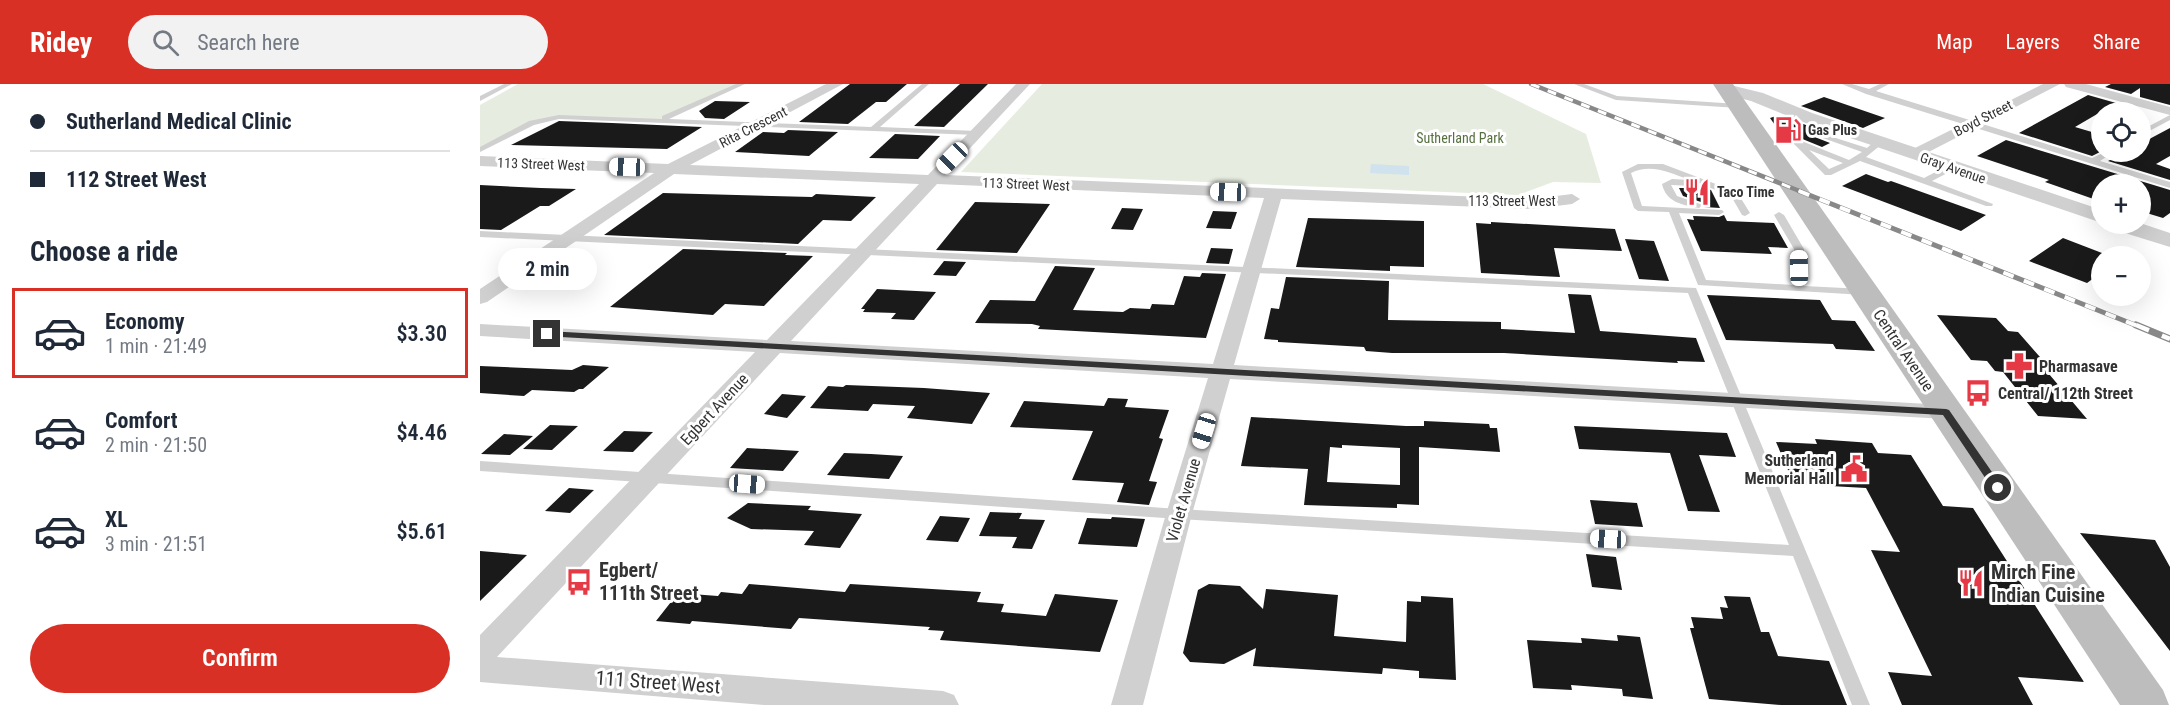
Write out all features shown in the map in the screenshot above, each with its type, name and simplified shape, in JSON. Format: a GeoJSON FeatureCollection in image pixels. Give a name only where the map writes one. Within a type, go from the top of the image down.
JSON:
{"type":"FeatureCollection","features":[{"type":"Feature","properties":{"kind":"main road","name":"Central Avenue"},"geometry":{"type":"LineString","coordinates":[[1729,93],[2146,705]]}},
{"type":"Feature","properties":{"kind":"street","name":"Rita Crescent"},"geometry":{"type":"LineString","coordinates":[[480,298],[670,169],[836,84]]}},
{"type":"Feature","properties":{"kind":"street","name":"Egbert Avenue"},"geometry":{"type":"LineString","coordinates":[[480,655],[1023,84]]}},
{"type":"Feature","properties":{"kind":"street","name":"Boyd Street"},"geometry":{"type":"LineString","coordinates":[[1914,154],[2053,84]]}},
{"type":"Feature","properties":{"kind":"street"},"geometry":{"type":"LineString","coordinates":[[2071,84],[2170,111]]}},
{"type":"Feature","properties":{"kind":"street","name":"Gray Avenue"},"geometry":{"type":"LineString","coordinates":[[1729,93],[1869,150],[1914,154],[2091,213]]}},
{"type":"Feature","properties":{"kind":"street","name":"113 Street West"},"geometry":{"type":"LineString","coordinates":[[480,161],[1532,204],[1572,199]]}},
{"type":"Feature","properties":{"kind":"street","name":"Violet Avenue"},"geometry":{"type":"LineString","coordinates":[[1127,705],[1179,514],[1274,194]]}},
{"type":"Feature","properties":{"kind":"street"},"geometry":{"type":"LineString","coordinates":[[2151,234],[2170,240]]}},
{"type":"Feature","properties":{"kind":"street"},"geometry":{"type":"LineString","coordinates":[[480,330],[770,348],[1737,398],[1946,412]]}},
{"type":"Feature","properties":{"kind":"street","name":"111 Street West"},"geometry":{"type":"LineString","coordinates":[[480,669],[943,705]]}},
{"type":"Feature","properties":{"kind":"lane"},"geometry":{"type":"LineString","coordinates":[[480,99],[509,84]]}},
{"type":"Feature","properties":{"kind":"lane"},"geometry":{"type":"LineString","coordinates":[[661,120],[742,84]]}},
{"type":"Feature","properties":{"kind":"lane"},"geometry":{"type":"LineString","coordinates":[[873,129],[926,84]]}},
{"type":"Feature","properties":{"kind":"lane"},"geometry":{"type":"LineString","coordinates":[[1577,84],[1616,98],[1729,93]]}},
{"type":"Feature","properties":{"kind":"lane"},"geometry":{"type":"LineString","coordinates":[[1845,84],[2091,160]]}},
{"type":"Feature","properties":{"kind":"lane"},"geometry":{"type":"LineString","coordinates":[[1869,92],[1886,84]]}},
{"type":"Feature","properties":{"kind":"lane"},"geometry":{"type":"LineString","coordinates":[[480,150],[532,123],[559,117],[977,133]]}},
{"type":"Feature","properties":{"kind":"lane"},"geometry":{"type":"LineString","coordinates":[[2151,128],[2170,117]]}},
{"type":"Feature","properties":{"kind":"lane"},"geometry":{"type":"LineString","coordinates":[[1850,163],[1798,141],[1828,173],[1850,163],[1869,150],[1926,181],[1989,204]]}},
{"type":"Feature","properties":{"kind":"lane"},"geometry":{"type":"LineString","coordinates":[[2096,162],[2170,185]]}},
{"type":"Feature","properties":{"kind":"lane"},"geometry":{"type":"LineString","coordinates":[[1704,183],[1672,182],[1666,184],[1672,198],[1719,212],[1638,208],[1626,172],[1638,166],[1660,166],[1734,194],[1745,213]]}},
{"type":"Feature","properties":{"kind":"lane"},"geometry":{"type":"LineString","coordinates":[[1926,181],[1952,167]]}},
{"type":"Feature","properties":{"kind":"lane"},"geometry":{"type":"LineString","coordinates":[[1673,210],[1702,283],[1865,292]]}},
{"type":"Feature","properties":{"kind":"lane"},"geometry":{"type":"LineString","coordinates":[[1779,215],[1799,249],[1799,288]]}},
{"type":"Feature","properties":{"kind":"lane"},"geometry":{"type":"LineString","coordinates":[[480,234],[1692,290],[1861,705]]}},
{"type":"Feature","properties":{"kind":"lane"},"geometry":{"type":"LineString","coordinates":[[480,466],[1179,514],[1799,551]]}},
{"type":"Feature","properties":{"kind":"green space"},"geometry":{"type":"Polygon","coordinates":[[[518,84],[742,84],[661,120],[559,117],[532,123],[480,150],[480,105],[518,84]]]}},
{"type":"Feature","properties":{"kind":"green space","name":"Sutherland Park"},"geometry":{"type":"Polygon","coordinates":[[[1042,84],[1483,84],[1586,134],[1601,183],[1553,182],[1518,195],[961,172],[1042,84]]]}},
{"type":"Feature","properties":{"kind":"water"},"geometry":{"type":"Polygon","coordinates":[[[1371,164],[1409,166],[1409,175],[1370,173],[1371,164]]]}},
{"type":"Feature","properties":{"kind":"building"},"geometry":{"type":"Polygon","coordinates":[[[850,84],[907,84],[886,102],[876,102],[848,124],[799,122],[850,84]]]}},
{"type":"Feature","properties":{"kind":"building"},"geometry":{"type":"Polygon","coordinates":[[[960,84],[988,84],[944,127],[914,126],[960,84]]]}},
{"type":"Feature","properties":{"kind":"building"},"geometry":{"type":"Polygon","coordinates":[[[2111,84],[2170,84],[2170,105],[2140,97],[2140,88],[2131,94],[2105,87],[2111,84]]]}},
{"type":"Feature","properties":{"kind":"building"},"geometry":{"type":"Polygon","coordinates":[[[2088,95],[2112,102],[2091,102],[2091,118],[2075,127],[2091,132],[2091,156],[2019,133],[2088,95]]]}},
{"type":"Feature","properties":{"kind":"building"},"geometry":{"type":"Polygon","coordinates":[[[1824,97],[1885,118],[1863,128],[1801,106],[1824,97]]]}},
{"type":"Feature","properties":{"kind":"building"},"geometry":{"type":"Polygon","coordinates":[[[715,101],[750,102],[724,119],[705,118],[699,111],[715,101]]]}},
{"type":"Feature","properties":{"kind":"building"},"geometry":{"type":"Polygon","coordinates":[[[1779,115],[1814,128],[1807,134],[1830,143],[1822,147],[1800,138],[1789,136],[1784,138],[1770,118],[1779,115]]]}},
{"type":"Feature","properties":{"kind":"building"},"geometry":{"type":"Polygon","coordinates":[[[559,121],[702,127],[667,149],[511,145],[559,121]]]}},
{"type":"Feature","properties":{"kind":"building"},"geometry":{"type":"Polygon","coordinates":[[[2170,128],[2170,156],[2156,164],[2170,169],[2170,180],[2111,162],[2151,162],[2151,138],[2170,128]]]}},
{"type":"Feature","properties":{"kind":"building"},"geometry":{"type":"Polygon","coordinates":[[[788,130],[838,132],[809,156],[735,152],[763,132],[784,133],[788,130]]]}},
{"type":"Feature","properties":{"kind":"building"},"geometry":{"type":"Polygon","coordinates":[[[895,134],[940,136],[918,159],[869,158],[895,134]]]}},
{"type":"Feature","properties":{"kind":"building"},"geometry":{"type":"Polygon","coordinates":[[[2006,140],[2118,174],[2091,174],[2091,198],[2045,182],[2049,180],[1977,156],[2006,140]]]}},
{"type":"Feature","properties":{"kind":"building"},"geometry":{"type":"Polygon","coordinates":[[[1866,174],[1986,215],[1961,231],[1842,186],[1866,174]]]}},
{"type":"Feature","properties":{"kind":"building"},"geometry":{"type":"Polygon","coordinates":[[[2151,184],[2170,190],[2170,213],[2163,218],[2151,214],[2151,184]]]}},
{"type":"Feature","properties":{"kind":"building"},"geometry":{"type":"Polygon","coordinates":[[[480,185],[576,189],[549,206],[540,206],[501,230],[480,229],[480,185]]]}},
{"type":"Feature","properties":{"kind":"building","name":"Taco Time"},"geometry":{"type":"Polygon","coordinates":[[[1699,186],[1711,190],[1720,208],[1704,207],[1704,203],[1683,196],[1679,188],[1699,186]]]}},
{"type":"Feature","properties":{"kind":"building"},"geometry":{"type":"Polygon","coordinates":[[[663,193],[812,197],[816,194],[876,197],[851,221],[823,220],[798,244],[604,235],[663,193]]]}},
{"type":"Feature","properties":{"kind":"building"},"geometry":{"type":"Polygon","coordinates":[[[975,202],[1050,204],[1017,253],[936,250],[975,202]]]}},
{"type":"Feature","properties":{"kind":"building"},"geometry":{"type":"Polygon","coordinates":[[[1122,208],[1143,209],[1133,230],[1111,229],[1122,208]]]}},
{"type":"Feature","properties":{"kind":"building"},"geometry":{"type":"Polygon","coordinates":[[[1213,211],[1237,212],[1231,229],[1206,228],[1213,211]]]}},
{"type":"Feature","properties":{"kind":"building"},"geometry":{"type":"Polygon","coordinates":[[[1724,215],[1727,221],[1774,223],[1788,248],[1768,247],[1772,254],[1701,251],[1687,219],[1694,220],[1693,216],[1719,217],[1724,215]]]}},
{"type":"Feature","properties":{"kind":"building"},"geometry":{"type":"Polygon","coordinates":[[[1308,218],[1424,221],[1424,267],[1390,266],[1390,271],[1296,267],[1308,218]]]}},
{"type":"Feature","properties":{"kind":"building"},"geometry":{"type":"Polygon","coordinates":[[[1491,222],[1615,229],[1622,251],[1554,248],[1560,277],[1481,273],[1476,223],[1491,224],[1491,222]]]}},
{"type":"Feature","properties":{"kind":"building"},"geometry":{"type":"Polygon","coordinates":[[[2063,238],[2091,249],[2091,280],[2087,283],[2029,261],[2063,238]]]}},
{"type":"Feature","properties":{"kind":"building"},"geometry":{"type":"Polygon","coordinates":[[[1625,239],[1654,241],[1669,281],[1639,279],[1625,239]]]}},
{"type":"Feature","properties":{"kind":"building"},"geometry":{"type":"Polygon","coordinates":[[[1211,248],[1233,249],[1229,264],[1206,263],[1211,248]]]}},
{"type":"Feature","properties":{"kind":"building"},"geometry":{"type":"Polygon","coordinates":[[[683,249],[813,256],[764,306],[725,304],[713,315],[610,307],[683,249]]]}},
{"type":"Feature","properties":{"kind":"building"},"geometry":{"type":"Polygon","coordinates":[[[944,261],[966,262],[956,276],[933,275],[944,261]]]}},
{"type":"Feature","properties":{"kind":"building"},"geometry":{"type":"Polygon","coordinates":[[[1055,266],[1095,268],[1073,310],[1123,312],[1130,308],[1150,309],[1152,304],[1174,305],[1184,276],[1200,277],[1202,273],[1226,274],[1206,338],[1038,329],[1040,326],[1032,324],[975,323],[990,300],[1035,301],[1055,266]]]}},
{"type":"Feature","properties":{"kind":"building"},"geometry":{"type":"Polygon","coordinates":[[[1286,277],[1389,281],[1388,320],[1501,322],[1501,329],[1575,333],[1568,294],[1591,295],[1600,331],[1696,338],[1705,362],[1677,361],[1678,363],[1504,353],[1392,353],[1366,351],[1364,347],[1278,342],[1278,340],[1264,339],[1271,308],[1279,309],[1286,277]]]}},
{"type":"Feature","properties":{"kind":"building"},"geometry":{"type":"Polygon","coordinates":[[[877,289],[936,292],[914,320],[891,319],[896,313],[863,312],[865,309],[861,309],[877,289]]]}},
{"type":"Feature","properties":{"kind":"building"},"geometry":{"type":"Polygon","coordinates":[[[1707,295],[1820,300],[1832,320],[1855,321],[1875,351],[1836,349],[1833,344],[1726,340],[1707,295]]]}},
{"type":"Feature","properties":{"kind":"building","name":"Pharmasave"},"geometry":{"type":"Polygon","coordinates":[[[1937,315],[1996,318],[2008,331],[2018,332],[2055,374],[2049,374],[2087,419],[2038,416],[2003,372],[1995,371],[1987,361],[1971,360],[1937,315]]]}},
{"type":"Feature","properties":{"kind":"building"},"geometry":{"type":"Polygon","coordinates":[[[583,365],[609,367],[583,389],[574,392],[532,390],[524,396],[480,393],[480,366],[572,370],[583,365]]]}},
{"type":"Feature","properties":{"kind":"building"},"geometry":{"type":"Polygon","coordinates":[[[846,385],[990,393],[972,424],[907,418],[915,406],[873,404],[868,411],[810,408],[828,386],[843,387],[846,385]]]}},
{"type":"Feature","properties":{"kind":"building"},"geometry":{"type":"Polygon","coordinates":[[[782,394],[806,396],[787,418],[764,414],[782,394]]]}},
{"type":"Feature","properties":{"kind":"building"},"geometry":{"type":"Polygon","coordinates":[[[1108,398],[1128,399],[1125,407],[1169,410],[1159,438],[1163,439],[1149,481],[1157,482],[1149,505],[1117,502],[1124,483],[1072,480],[1093,431],[1010,427],[1024,401],[1104,406],[1108,398]]]}},
{"type":"Feature","properties":{"kind":"building"},"geometry":{"type":"Polygon","coordinates":[[[1251,417],[1406,426],[1424,426],[1424,421],[1489,424],[1490,428],[1497,428],[1500,452],[1419,447],[1419,505],[1397,504],[1397,508],[1304,505],[1308,469],[1241,466],[1251,417]],[[1342,445],[1342,448],[1330,447],[1327,482],[1400,485],[1400,448],[1342,445]]]}},
{"type":"Feature","properties":{"kind":"building"},"geometry":{"type":"Polygon","coordinates":[[[550,425],[578,426],[552,450],[523,449],[550,425]]]}},
{"type":"Feature","properties":{"kind":"building"},"geometry":{"type":"Polygon","coordinates":[[[1574,426],[1727,433],[1736,457],[1699,455],[1720,512],[1688,511],[1670,453],[1579,449],[1574,426]]]}},
{"type":"Feature","properties":{"kind":"building"},"geometry":{"type":"Polygon","coordinates":[[[624,431],[653,432],[633,452],[603,451],[624,431]]]}},
{"type":"Feature","properties":{"kind":"building"},"geometry":{"type":"Polygon","coordinates":[[[504,434],[533,436],[510,455],[481,454],[504,434]]]}},
{"type":"Feature","properties":{"kind":"building"},"geometry":{"type":"Polygon","coordinates":[[[1815,439],[1872,443],[1878,453],[1911,455],[1943,506],[1973,508],[2084,682],[2018,677],[2033,705],[1902,705],[1888,672],[1932,676],[1871,550],[1900,552],[1866,488],[1794,484],[1776,442],[1817,444],[1815,439]]]}},
{"type":"Feature","properties":{"kind":"building"},"geometry":{"type":"Polygon","coordinates":[[[747,448],[799,451],[783,471],[730,468],[747,448]]]}},
{"type":"Feature","properties":{"kind":"building"},"geometry":{"type":"Polygon","coordinates":[[[844,453],[903,456],[889,479],[827,475],[844,453]]]}},
{"type":"Feature","properties":{"kind":"building"},"geometry":{"type":"Polygon","coordinates":[[[569,488],[594,490],[570,513],[545,511],[569,488]]]}},
{"type":"Feature","properties":{"kind":"building"},"geometry":{"type":"Polygon","coordinates":[[[1590,500],[1637,503],[1643,527],[1595,524],[1590,500]]]}},
{"type":"Feature","properties":{"kind":"building"},"geometry":{"type":"Polygon","coordinates":[[[748,503],[811,506],[808,510],[862,514],[840,548],[804,545],[814,531],[751,529],[727,518],[748,503]]]}},
{"type":"Feature","properties":{"kind":"building"},"geometry":{"type":"Polygon","coordinates":[[[990,512],[1022,513],[1019,519],[1045,520],[1032,549],[1012,548],[1017,537],[979,536],[990,512]]]}},
{"type":"Feature","properties":{"kind":"building"},"geometry":{"type":"Polygon","coordinates":[[[940,516],[970,518],[958,542],[926,540],[940,516]]]}},
{"type":"Feature","properties":{"kind":"building"},"geometry":{"type":"Polygon","coordinates":[[[1112,517],[1145,519],[1137,547],[1078,544],[1087,518],[1111,519],[1112,517]]]}},
{"type":"Feature","properties":{"kind":"building"},"geometry":{"type":"Polygon","coordinates":[[[2080,533],[2155,540],[2170,567],[2170,651],[2080,533]]]}},
{"type":"Feature","properties":{"kind":"building"},"geometry":{"type":"Polygon","coordinates":[[[480,551],[527,555],[480,601],[480,551]]]}},
{"type":"Feature","properties":{"kind":"building"},"geometry":{"type":"Polygon","coordinates":[[[1586,554],[1616,557],[1622,590],[1592,587],[1586,554]]]}},
{"type":"Feature","properties":{"kind":"building"},"geometry":{"type":"Polygon","coordinates":[[[749,584],[845,592],[850,584],[981,592],[977,602],[1004,604],[1001,612],[1046,616],[1055,594],[1118,600],[1100,652],[940,640],[944,631],[928,630],[930,627],[799,618],[791,629],[692,621],[690,624],[656,621],[678,593],[718,596],[721,592],[742,594],[749,584]]]}},
{"type":"Feature","properties":{"kind":"building"},"geometry":{"type":"Polygon","coordinates":[[[1209,584],[1240,586],[1263,609],[1266,589],[1338,595],[1334,636],[1406,642],[1407,601],[1421,602],[1421,596],[1453,598],[1456,680],[1419,678],[1419,671],[1383,668],[1382,674],[1253,666],[1256,648],[1224,664],[1190,662],[1183,653],[1198,590],[1209,584]]]}},
{"type":"Feature","properties":{"kind":"building"},"geometry":{"type":"Polygon","coordinates":[[[1724,596],[1750,597],[1761,632],[1769,632],[1778,656],[1829,661],[1847,705],[1781,705],[1709,699],[1690,628],[1694,628],[1691,617],[1723,619],[1720,607],[1728,608],[1724,596]]]}},
{"type":"Feature","properties":{"kind":"building"},"geometry":{"type":"Polygon","coordinates":[[[1617,635],[1640,637],[1653,699],[1623,696],[1622,689],[1571,685],[1572,690],[1533,688],[1527,640],[1582,643],[1581,638],[1618,641],[1617,635]]]}},
{"type":"Feature","properties":{"kind":"railway"},"geometry":{"type":"LineString","coordinates":[[1531,84],[1802,192]]}},
{"type":"Feature","properties":{"kind":"railway"},"geometry":{"type":"LineString","coordinates":[[1799,191],[2140,327]]}},
{"type":"Feature","properties":{"kind":"railway"},"geometry":{"type":"LineString","coordinates":[[2136,325],[2170,339]]}},
{"type":"Feature","properties":{"kind":"place","name":"Gas Plus"},"geometry":{"type":"Point","coordinates":[1788,130]}},
{"type":"Feature","properties":{"kind":"place","name":"Taco Time"},"geometry":{"type":"Point","coordinates":[1697,192]}},
{"type":"Feature","properties":{"kind":"place","name":"Pharmasave"},"geometry":{"type":"Point","coordinates":[2019,366]}},
{"type":"Feature","properties":{"kind":"place","name":"Central/ 112th Street"},"geometry":{"type":"Point","coordinates":[1978,393]}},
{"type":"Feature","properties":{"kind":"place","name":"Sutherland Memorial Hall"},"geometry":{"type":"Point","coordinates":[1854,469]}},
{"type":"Feature","properties":{"kind":"place","name":"Egbert/ 111th Street"},"geometry":{"type":"Point","coordinates":[579,582]}},
{"type":"Feature","properties":{"kind":"place","name":"Mirch Fine Indian Cuisine"},"geometry":{"type":"Point","coordinates":[1971,583]}},
{"type":"Feature","properties":{"kind":"route"},"geometry":{"type":"LineString","coordinates":[[547,334],[1737,398],[1946,412],[1998,488]]}}]}
